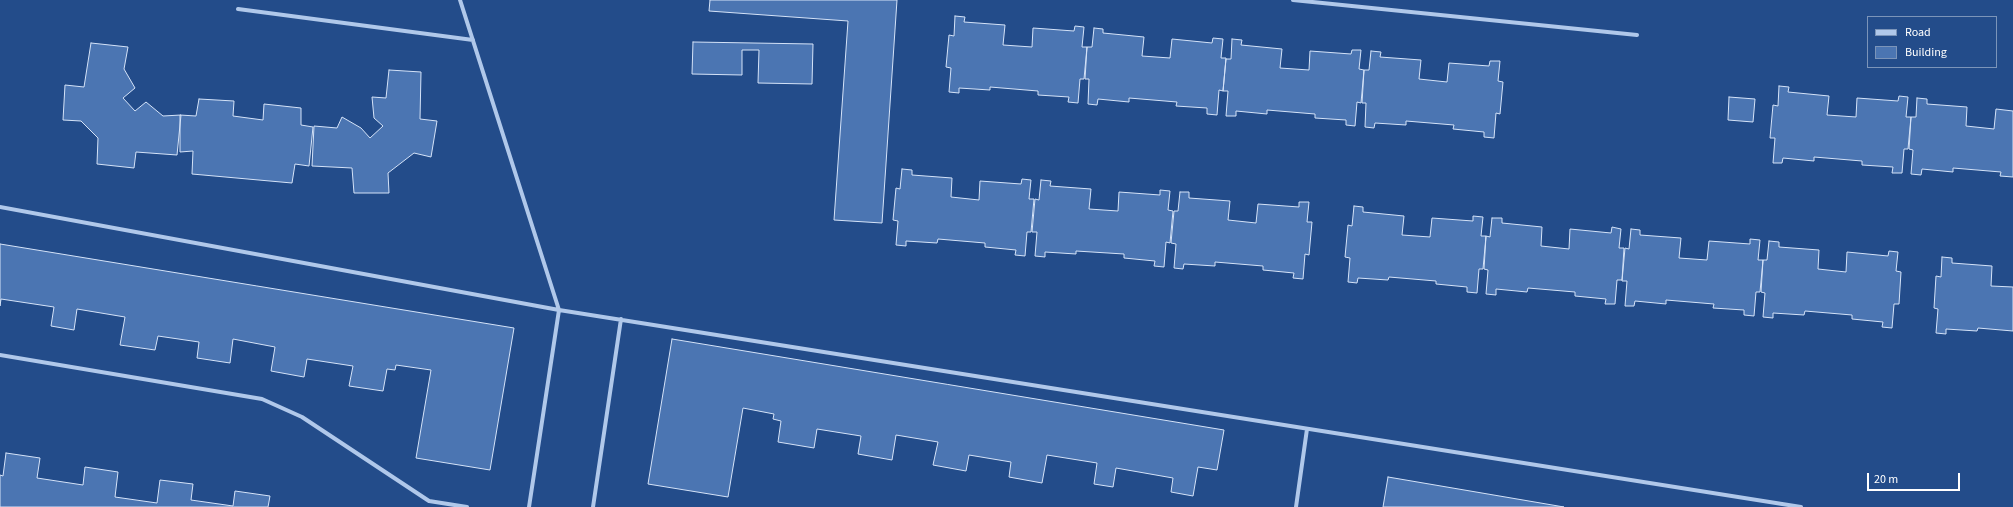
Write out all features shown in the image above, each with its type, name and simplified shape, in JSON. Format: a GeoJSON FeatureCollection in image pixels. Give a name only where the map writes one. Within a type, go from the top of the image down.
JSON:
{"type":"FeatureCollection","features":[{"type":"Feature","properties":{"kind":"street"},"geometry":{"type":"LineString","coordinates":[[460,0],[559,310],[529,507]]}},
{"type":"Feature","properties":{"kind":"street"},"geometry":{"type":"LineString","coordinates":[[1293,0],[1637,35]]}},
{"type":"Feature","properties":{"kind":"street"},"geometry":{"type":"LineString","coordinates":[[238,9],[473,40]]}},
{"type":"Feature","properties":{"kind":"street"},"geometry":{"type":"LineString","coordinates":[[0,207],[559,310],[1801,507]]}},
{"type":"Feature","properties":{"kind":"street"},"geometry":{"type":"LineString","coordinates":[[593,507],[621,320]]}},
{"type":"Feature","properties":{"kind":"street"},"geometry":{"type":"LineString","coordinates":[[0,355],[262,399],[302,417],[429,501],[467,507]]}},
{"type":"Feature","properties":{"kind":"street"},"geometry":{"type":"LineString","coordinates":[[1296,507],[1307,429]]}},
{"type":"Feature","properties":{"kind":"building"},"geometry":{"type":"Polygon","coordinates":[[[710,0],[897,0],[882,223],[834,220],[848,21],[709,11],[710,0]]]}},
{"type":"Feature","properties":{"kind":"building"},"geometry":{"type":"Polygon","coordinates":[[[955,16],[965,17],[964,22],[1005,25],[1003,45],[1032,47],[1033,28],[1074,31],[1075,26],[1084,27],[1082,47],[1087,47],[1084,79],[1080,79],[1078,103],[1068,102],[1069,97],[1038,95],[1038,91],[990,87],[990,90],[959,88],[959,93],[949,92],[951,68],[946,67],[949,35],[954,36],[955,16]]]}},
{"type":"Feature","properties":{"kind":"building"},"geometry":{"type":"Polygon","coordinates":[[[1094,28],[1103,29],[1103,33],[1144,37],[1142,56],[1170,58],[1172,39],[1212,43],[1213,38],[1223,39],[1221,58],[1226,58],[1223,91],[1219,90],[1217,115],[1207,114],[1207,108],[1176,106],[1177,102],[1129,98],[1129,102],[1098,99],[1097,105],[1088,104],[1089,79],[1085,79],[1087,47],[1092,47],[1094,28]]]}},
{"type":"Feature","properties":{"kind":"building"},"geometry":{"type":"Polygon","coordinates":[[[1232,39],[1242,40],[1241,45],[1282,49],[1280,68],[1309,70],[1310,51],[1351,54],[1352,50],[1361,50],[1359,69],[1364,70],[1361,103],[1357,102],[1355,126],[1346,125],[1346,120],[1315,118],[1315,114],[1267,110],[1267,114],[1236,111],[1236,116],[1226,116],[1228,91],[1223,91],[1226,59],[1231,59],[1232,39]]]}},
{"type":"Feature","properties":{"kind":"building"},"geometry":{"type":"Polygon","coordinates":[[[693,42],[813,44],[812,84],[758,83],[759,50],[742,50],[742,75],[692,74],[693,42]]]}},
{"type":"Feature","properties":{"kind":"building"},"geometry":{"type":"Polygon","coordinates":[[[91,43],[128,47],[124,69],[135,88],[123,98],[135,111],[146,102],[163,116],[181,115],[177,155],[136,152],[134,168],[97,164],[98,138],[81,121],[63,120],[65,85],[84,87],[91,43]]]}},
{"type":"Feature","properties":{"kind":"building"},"geometry":{"type":"Polygon","coordinates":[[[1371,51],[1381,52],[1380,57],[1421,60],[1419,79],[1447,82],[1449,63],[1489,66],[1490,61],[1500,61],[1498,81],[1503,82],[1500,114],[1496,113],[1494,138],[1484,137],[1484,132],[1453,129],[1454,125],[1406,121],[1406,125],[1375,123],[1374,128],[1365,127],[1366,103],[1362,103],[1364,70],[1369,70],[1371,51]]]}},
{"type":"Feature","properties":{"kind":"building"},"geometry":{"type":"Polygon","coordinates":[[[389,70],[421,72],[420,119],[437,121],[431,157],[414,153],[388,173],[389,193],[354,193],[352,168],[312,166],[314,126],[337,128],[342,117],[361,128],[370,138],[383,126],[374,118],[372,97],[386,98],[389,70]]]}},
{"type":"Feature","properties":{"kind":"building"},"geometry":{"type":"Polygon","coordinates":[[[1779,86],[1789,87],[1788,92],[1829,96],[1827,115],[1856,117],[1857,98],[1898,101],[1899,96],[1908,97],[1906,117],[1911,117],[1908,149],[1904,149],[1902,173],[1892,173],[1893,167],[1862,165],[1862,161],[1814,157],[1814,161],[1783,158],[1782,163],[1773,163],[1775,138],[1770,138],[1773,105],[1778,106],[1779,86]]]}},
{"type":"Feature","properties":{"kind":"building"},"geometry":{"type":"Polygon","coordinates":[[[1729,97],[1755,99],[1753,122],[1728,120],[1729,97]]]}},
{"type":"Feature","properties":{"kind":"building"},"geometry":{"type":"Polygon","coordinates":[[[1917,98],[1927,99],[1927,104],[1967,107],[1966,126],[1994,129],[1996,109],[2013,111],[2013,177],[2000,176],[2001,172],[1953,168],[1953,172],[1922,169],[1921,175],[1911,174],[1913,150],[1909,149],[1911,117],[1916,117],[1917,98]]]}},
{"type":"Feature","properties":{"kind":"building"},"geometry":{"type":"Polygon","coordinates":[[[199,99],[234,101],[233,116],[263,120],[264,104],[301,108],[301,125],[313,127],[309,166],[295,164],[292,183],[192,174],[193,151],[180,152],[180,115],[196,116],[199,99]]]}},
{"type":"Feature","properties":{"kind":"building"},"geometry":{"type":"Polygon","coordinates":[[[902,169],[912,170],[912,175],[952,178],[951,197],[979,200],[980,181],[1021,184],[1022,179],[1031,180],[1029,199],[1034,199],[1031,232],[1027,232],[1025,256],[1015,255],[1016,250],[985,247],[985,243],[938,239],[937,243],[906,241],[906,246],[896,245],[898,221],[893,220],[896,188],[900,189],[902,169]]]}},
{"type":"Feature","properties":{"kind":"building"},"geometry":{"type":"Polygon","coordinates":[[[1041,180],[1051,181],[1050,186],[1091,189],[1089,209],[1118,211],[1119,192],[1160,195],[1160,190],[1170,191],[1168,210],[1173,211],[1170,243],[1166,242],[1164,267],[1154,266],[1155,261],[1124,258],[1124,254],[1076,251],[1076,254],[1045,252],[1045,257],[1035,256],[1037,232],[1032,232],[1035,199],[1039,200],[1041,180]]]}},
{"type":"Feature","properties":{"kind":"building"},"geometry":{"type":"Polygon","coordinates":[[[1180,192],[1189,192],[1189,198],[1230,201],[1228,220],[1256,223],[1258,204],[1299,207],[1299,202],[1309,202],[1307,222],[1312,222],[1309,255],[1305,254],[1303,279],[1293,278],[1294,273],[1263,270],[1263,266],[1215,262],[1215,266],[1184,264],[1183,269],[1174,268],[1176,244],[1171,243],[1174,211],[1178,211],[1180,192]]]}},
{"type":"Feature","properties":{"kind":"building"},"geometry":{"type":"Polygon","coordinates":[[[1354,206],[1363,207],[1363,212],[1404,216],[1402,235],[1430,237],[1432,218],[1473,221],[1473,216],[1483,217],[1481,236],[1486,236],[1483,269],[1479,269],[1477,293],[1467,292],[1467,287],[1436,284],[1436,281],[1389,277],[1388,280],[1358,278],[1357,283],[1348,282],[1350,258],[1345,257],[1348,225],[1352,226],[1354,206]]]}},
{"type":"Feature","properties":{"kind":"building"},"geometry":{"type":"Polygon","coordinates":[[[1492,218],[1502,218],[1502,223],[1542,227],[1541,246],[1569,249],[1570,229],[1611,233],[1612,227],[1621,229],[1619,248],[1624,248],[1622,280],[1617,280],[1615,304],[1605,304],[1606,299],[1575,296],[1575,292],[1528,288],[1527,292],[1496,289],[1496,295],[1486,294],[1488,270],[1484,269],[1486,236],[1490,237],[1492,218]]]}},
{"type":"Feature","properties":{"kind":"building"},"geometry":{"type":"Polygon","coordinates":[[[1631,229],[1640,230],[1640,235],[1681,238],[1679,258],[1707,260],[1709,241],[1750,244],[1750,239],[1760,240],[1758,260],[1763,260],[1760,292],[1756,292],[1754,316],[1744,315],[1744,310],[1713,308],[1714,304],[1666,300],[1666,304],[1635,301],[1634,306],[1625,306],[1627,281],[1622,281],[1625,248],[1629,249],[1631,229]]]}},
{"type":"Feature","properties":{"kind":"building"},"geometry":{"type":"Polygon","coordinates":[[[1769,241],[1779,242],[1779,247],[1819,250],[1818,269],[1846,272],[1847,252],[1888,256],[1889,251],[1898,252],[1896,271],[1901,272],[1899,304],[1894,304],[1892,328],[1882,327],[1883,322],[1852,319],[1852,315],[1805,311],[1804,315],[1773,313],[1773,318],[1763,317],[1765,293],[1761,292],[1763,260],[1767,260],[1769,241]]]}},
{"type":"Feature","properties":{"kind":"building"},"geometry":{"type":"Polygon","coordinates":[[[0,244],[514,328],[490,470],[416,458],[431,370],[396,365],[395,370],[387,369],[383,391],[349,386],[353,366],[307,359],[304,377],[271,371],[275,347],[233,339],[230,363],[197,358],[199,342],[158,336],[155,350],[120,345],[125,317],[77,309],[74,330],[51,326],[54,307],[1,299],[0,306],[0,244]]]}},
{"type":"Feature","properties":{"kind":"building"},"geometry":{"type":"Polygon","coordinates":[[[1942,257],[1952,258],[1952,263],[1992,266],[1991,286],[2013,287],[2013,331],[1978,328],[1977,331],[1946,329],[1946,334],[1936,333],[1938,309],[1934,308],[1936,276],[1941,277],[1942,257]]]}},
{"type":"Feature","properties":{"kind":"building"},"geometry":{"type":"Polygon","coordinates":[[[672,339],[1224,430],[1217,470],[1198,467],[1193,496],[1171,492],[1173,478],[1116,468],[1113,487],[1094,484],[1097,463],[1047,455],[1042,483],[1009,477],[1011,462],[969,455],[966,471],[933,465],[938,442],[896,435],[892,460],[858,454],[861,436],[817,429],[814,448],[778,442],[781,421],[773,419],[774,414],[743,408],[728,497],[648,484],[672,339]]]}},
{"type":"Feature","properties":{"kind":"building"},"geometry":{"type":"Polygon","coordinates":[[[6,453],[40,458],[37,478],[83,485],[85,467],[118,472],[115,497],[157,503],[160,480],[193,484],[191,500],[233,506],[235,491],[270,496],[268,507],[0,507],[0,475],[3,476],[6,453]]]}},
{"type":"Feature","properties":{"kind":"building"},"geometry":{"type":"Polygon","coordinates":[[[1388,477],[1564,507],[1383,507],[1388,477]]]}}]}
